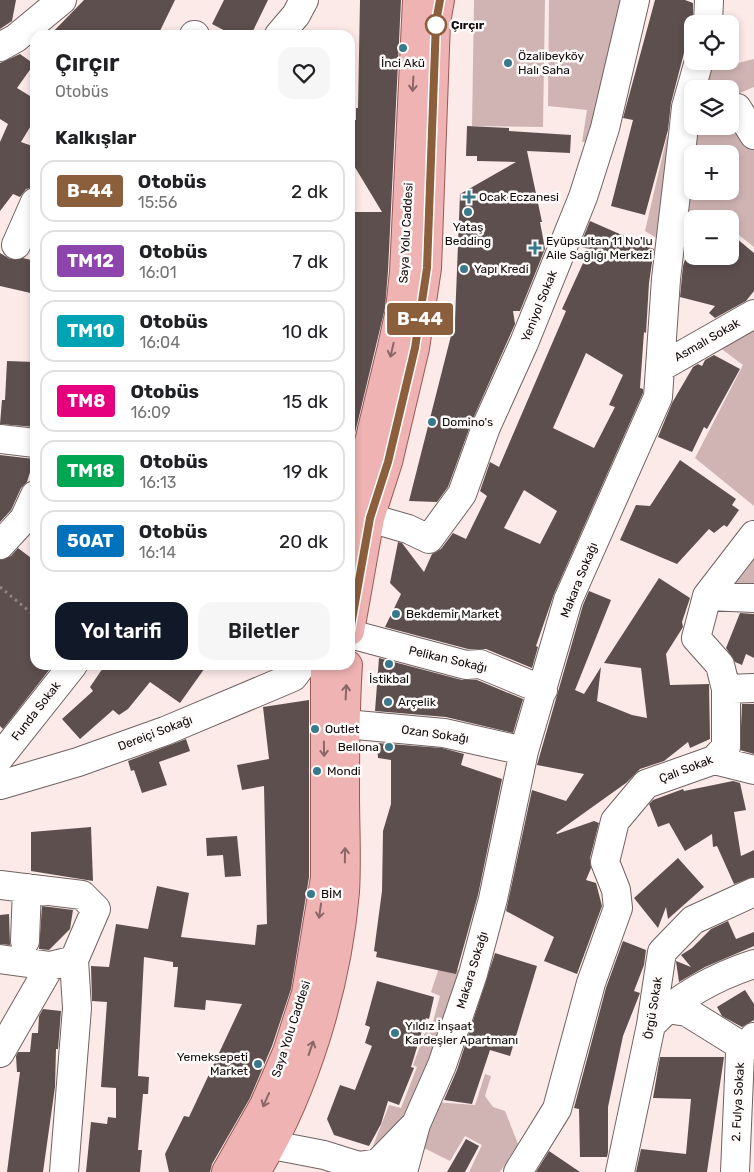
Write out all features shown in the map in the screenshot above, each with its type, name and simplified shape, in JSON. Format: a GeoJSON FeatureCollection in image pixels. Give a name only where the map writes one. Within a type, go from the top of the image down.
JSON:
{"type":"FeatureCollection","features":[{"type":"Feature","properties":{"kind":"main road","name":"Saya Yolu Caddesi"},"geometry":{"type":"LineString","coordinates":[[355,576],[360,519],[400,310],[404,272],[417,0]]}},
{"type":"Feature","properties":{"kind":"main road","name":"Saya Yolu Caddesi"},"geometry":{"type":"LineString","coordinates":[[360,519],[388,462],[423,303],[427,268],[436,22],[440,0]]}},
{"type":"Feature","properties":{"kind":"main road","name":"Saya Yolu Caddesi"},"geometry":{"type":"LineString","coordinates":[[226,1172],[264,1105],[286,1052],[306,993],[318,930],[325,878],[325,670]]}},
{"type":"Feature","properties":{"kind":"main road","name":"Saya Yolu Caddesi"},"geometry":{"type":"LineString","coordinates":[[256,1172],[272,1145],[298,1088],[332,978],[340,937],[345,892],[344,724],[348,670]]}},
{"type":"Feature","properties":{"kind":"main road"},"geometry":{"type":"LineString","coordinates":[[245,1140],[272,1145]]}},
{"type":"Feature","properties":{"kind":"street"},"geometry":{"type":"LineString","coordinates":[[0,47],[16,38],[62,0]]}},
{"type":"Feature","properties":{"kind":"street"},"geometry":{"type":"LineString","coordinates":[[283,30],[304,0]]}},
{"type":"Feature","properties":{"kind":"street","name":"Yeniyol Sokak"},"geometry":{"type":"LineString","coordinates":[[360,519],[408,530],[429,539],[462,494],[486,427],[524,342],[583,197],[605,128],[635,0]]}},
{"type":"Feature","properties":{"kind":"street"},"geometry":{"type":"LineString","coordinates":[[708,15],[709,0]]}},
{"type":"Feature","properties":{"kind":"street"},"geometry":{"type":"LineString","coordinates":[[740,106],[754,135]]}},
{"type":"Feature","properties":{"kind":"street","name":"Makara Sokağı"},"geometry":{"type":"LineString","coordinates":[[385,1169],[416,1124],[442,1065],[473,974],[493,899],[524,751],[568,600],[658,397],[666,279],[689,135]]}},
{"type":"Feature","properties":{"kind":"street"},"geometry":{"type":"LineString","coordinates":[[17,245],[30,214]]}},
{"type":"Feature","properties":{"kind":"street","name":"Asmalı Sokak"},"geometry":{"type":"LineString","coordinates":[[660,366],[754,314]]}},
{"type":"Feature","properties":{"kind":"street"},"geometry":{"type":"LineString","coordinates":[[0,439],[30,442]]}},
{"type":"Feature","properties":{"kind":"street"},"geometry":{"type":"LineString","coordinates":[[0,545],[24,519],[30,506]]}},
{"type":"Feature","properties":{"kind":"street","name":"Çalı Sokak"},"geometry":{"type":"LineString","coordinates":[[518,1172],[557,1109],[591,982],[618,908],[616,890],[606,862],[615,821],[646,784],[714,760],[726,747],[726,689],[720,665],[696,638],[707,596],[754,536]]}},
{"type":"Feature","properties":{"kind":"street"},"geometry":{"type":"LineString","coordinates":[[707,596],[754,598]]}},
{"type":"Feature","properties":{"kind":"street","name":"Pelikan Sokağı"},"geometry":{"type":"LineString","coordinates":[[355,634],[466,665],[480,664],[543,690]]}},
{"type":"Feature","properties":{"kind":"street","name":"Funda Sokak"},"geometry":{"type":"LineString","coordinates":[[0,757],[69,670]]}},
{"type":"Feature","properties":{"kind":"street","name":"Dereiçi Sokağı"},"geometry":{"type":"LineString","coordinates":[[0,785],[78,762],[165,731],[293,677],[298,670]]}},
{"type":"Feature","properties":{"kind":"street"},"geometry":{"type":"LineString","coordinates":[[726,689],[754,688]]}},
{"type":"Feature","properties":{"kind":"street","name":"Ozan Sokağı"},"geometry":{"type":"LineString","coordinates":[[344,724],[444,733],[524,751]]}},
{"type":"Feature","properties":{"kind":"street"},"geometry":{"type":"LineString","coordinates":[[714,760],[754,770]]}},
{"type":"Feature","properties":{"kind":"street"},"geometry":{"type":"LineString","coordinates":[[0,885],[82,895],[96,909],[62,963],[0,1053]]}},
{"type":"Feature","properties":{"kind":"street"},"geometry":{"type":"LineString","coordinates":[[25,941],[27,888]]}},
{"type":"Feature","properties":{"kind":"street","name":"Örgü Sokak"},"geometry":{"type":"LineString","coordinates":[[620,1172],[658,1017],[662,952],[693,920],[754,892]]}},
{"type":"Feature","properties":{"kind":"street"},"geometry":{"type":"LineString","coordinates":[[0,959],[62,963]]}},
{"type":"Feature","properties":{"kind":"street"},"geometry":{"type":"LineString","coordinates":[[62,963],[77,1008],[64,1172]]}},
{"type":"Feature","properties":{"kind":"street"},"geometry":{"type":"LineString","coordinates":[[658,1017],[730,972],[754,964]]}},
{"type":"Feature","properties":{"kind":"street"},"geometry":{"type":"LineString","coordinates":[[658,1017],[687,1012],[750,1042]]}},
{"type":"Feature","properties":{"kind":"street","name":"2. Fulya Sokak"},"geometry":{"type":"LineString","coordinates":[[735,1172],[745,1102],[740,1054],[750,1042]]}},
{"type":"Feature","properties":{"kind":"street"},"geometry":{"type":"LineString","coordinates":[[272,1145],[324,1155],[359,1166],[385,1169]]}},
{"type":"Feature","properties":{"kind":"path"},"geometry":{"type":"LineString","coordinates":[[0,587],[30,612]]}},
{"type":"Feature","properties":{"kind":"shaded area","name":"Özalibeyköy Halı Saha"},"geometry":{"type":"Polygon","coordinates":[[[474,0],[545,0],[543,127],[472,126],[474,0]]]}},
{"type":"Feature","properties":{"kind":"shaded area"},"geometry":{"type":"Polygon","coordinates":[[[549,0],[623,0],[594,142],[582,142],[587,110],[548,106],[549,0]]]}},
{"type":"Feature","properties":{"kind":"shaded area"},"geometry":{"type":"Polygon","coordinates":[[[754,59],[754,87],[739,93],[739,80],[706,80],[706,71],[739,70],[739,63],[754,59]]]}},
{"type":"Feature","properties":{"kind":"shaded area"},"geometry":{"type":"Polygon","coordinates":[[[739,126],[754,137],[754,247],[739,235],[739,210],[684,210],[684,246],[680,245],[685,200],[739,200],[739,145],[691,145],[692,137],[696,135],[739,135],[739,126]]]}},
{"type":"Feature","properties":{"kind":"shaded area"},"geometry":{"type":"Polygon","coordinates":[[[667,136],[678,137],[665,243],[645,231],[667,136]]]}},
{"type":"Feature","properties":{"kind":"shaded area"},"geometry":{"type":"Polygon","coordinates":[[[754,322],[754,506],[695,458],[743,365],[715,344],[754,322]]]}},
{"type":"Feature","properties":{"kind":"shaded area"},"geometry":{"type":"Polygon","coordinates":[[[754,557],[754,594],[726,591],[754,557]]]}},
{"type":"Feature","properties":{"kind":"shaded area"},"geometry":{"type":"Polygon","coordinates":[[[439,968],[471,971],[423,1091],[380,1152],[373,1146],[389,1105],[401,1108],[417,1067],[413,1065],[428,1025],[432,1025],[440,996],[431,992],[439,968]]]}},
{"type":"Feature","properties":{"kind":"shaded area"},"geometry":{"type":"Polygon","coordinates":[[[485,1074],[491,1076],[485,1096],[493,1107],[505,1111],[518,1144],[500,1172],[469,1172],[482,1145],[465,1136],[450,1161],[420,1146],[435,1102],[475,1105],[485,1074]]]}},
{"type":"Feature","properties":{"kind":"building"},"geometry":{"type":"Polygon","coordinates":[[[0,0],[16,0],[12,21],[0,29],[0,0]]]}},
{"type":"Feature","properties":{"kind":"building"},"geometry":{"type":"Polygon","coordinates":[[[84,0],[175,0],[160,30],[55,30],[84,0]]]}},
{"type":"Feature","properties":{"kind":"building"},"geometry":{"type":"Polygon","coordinates":[[[224,0],[268,0],[253,30],[223,30],[212,24],[224,0]]]}},
{"type":"Feature","properties":{"kind":"building"},"geometry":{"type":"Polygon","coordinates":[[[360,0],[401,0],[385,308],[355,433],[355,212],[382,212],[355,167],[355,120],[356,108],[358,108],[360,0]]]}},
{"type":"Feature","properties":{"kind":"building"},"geometry":{"type":"Polygon","coordinates":[[[655,0],[685,0],[693,3],[693,15],[684,15],[684,53],[671,103],[668,130],[645,215],[611,206],[633,120],[623,118],[655,0]]]}},
{"type":"Feature","properties":{"kind":"building"},"geometry":{"type":"Polygon","coordinates":[[[20,54],[30,61],[30,70],[17,88],[30,96],[30,127],[21,142],[30,145],[30,188],[26,189],[20,197],[13,194],[0,211],[0,142],[8,124],[0,119],[0,63],[20,54]]]}},
{"type":"Feature","properties":{"kind":"building"},"geometry":{"type":"Polygon","coordinates":[[[467,126],[509,128],[509,131],[571,135],[570,153],[527,151],[542,222],[540,222],[545,249],[520,311],[513,311],[515,324],[472,421],[448,487],[437,502],[409,501],[455,320],[460,194],[516,162],[477,161],[477,156],[466,156],[467,126]]]}},
{"type":"Feature","properties":{"kind":"building"},"geometry":{"type":"Polygon","coordinates":[[[590,221],[654,249],[649,283],[646,333],[644,332],[640,388],[643,389],[643,393],[554,594],[536,646],[538,647],[532,668],[486,649],[468,649],[385,627],[401,594],[390,583],[398,542],[402,543],[424,572],[432,554],[441,549],[453,533],[466,539],[487,496],[480,491],[490,462],[499,467],[566,311],[562,309],[589,250],[580,246],[590,221]],[[586,353],[553,428],[594,448],[615,407],[609,405],[623,375],[586,353]],[[524,490],[504,528],[540,544],[557,511],[524,490]]]}},
{"type":"Feature","properties":{"kind":"building"},"geometry":{"type":"Polygon","coordinates":[[[739,240],[754,253],[754,291],[746,301],[715,318],[709,313],[715,306],[680,297],[684,263],[684,265],[739,265],[739,240]]]}},
{"type":"Feature","properties":{"kind":"building"},"geometry":{"type":"Polygon","coordinates":[[[0,253],[10,259],[30,260],[30,293],[0,286],[0,253]]]}},
{"type":"Feature","properties":{"kind":"building"},"geometry":{"type":"Polygon","coordinates":[[[714,355],[740,369],[707,429],[704,427],[692,452],[658,437],[672,403],[693,367],[698,364],[702,366],[705,360],[714,355]]]}},
{"type":"Feature","properties":{"kind":"building"},"geometry":{"type":"Polygon","coordinates":[[[7,361],[30,362],[30,427],[0,424],[2,400],[5,400],[7,361]]]}},
{"type":"Feature","properties":{"kind":"building"},"geometry":{"type":"Polygon","coordinates":[[[0,455],[30,459],[30,472],[27,482],[21,488],[11,510],[0,522],[0,455]]]}},
{"type":"Feature","properties":{"kind":"building"},"geometry":{"type":"Polygon","coordinates":[[[680,460],[736,499],[732,505],[739,510],[727,527],[724,525],[714,533],[709,529],[677,564],[620,540],[636,505],[650,506],[680,460]]]}},
{"type":"Feature","properties":{"kind":"building"},"geometry":{"type":"Polygon","coordinates":[[[18,548],[30,557],[30,670],[49,670],[3,729],[0,726],[0,560],[11,556],[18,548]]]}},
{"type":"Feature","properties":{"kind":"building"},"geometry":{"type":"Polygon","coordinates":[[[659,578],[690,598],[682,622],[683,627],[666,654],[670,685],[709,684],[710,739],[690,748],[688,742],[664,761],[640,769],[626,783],[556,833],[594,821],[599,823],[590,858],[591,868],[586,880],[596,883],[602,906],[577,974],[544,961],[554,937],[506,911],[532,790],[566,801],[584,774],[537,765],[583,605],[589,591],[611,600],[575,690],[584,694],[601,667],[597,701],[632,715],[647,718],[641,668],[604,663],[659,578]]]}},
{"type":"Feature","properties":{"kind":"building"},"geometry":{"type":"Polygon","coordinates":[[[740,613],[754,614],[754,658],[746,654],[742,665],[735,662],[726,648],[740,613]]]}},
{"type":"Feature","properties":{"kind":"building"},"geometry":{"type":"Polygon","coordinates":[[[379,658],[462,680],[477,680],[523,699],[513,733],[446,717],[375,711],[379,658]]]}},
{"type":"Feature","properties":{"kind":"building"},"geometry":{"type":"Polygon","coordinates":[[[102,670],[203,670],[180,703],[150,682],[128,709],[119,715],[113,710],[80,739],[62,719],[93,691],[90,687],[102,670]]]}},
{"type":"Feature","properties":{"kind":"building"},"geometry":{"type":"Polygon","coordinates":[[[309,700],[309,877],[291,989],[272,1046],[250,1098],[212,1164],[210,1172],[169,1172],[165,1154],[184,1116],[189,1117],[242,1004],[206,1000],[205,1010],[174,1007],[178,967],[173,967],[173,962],[144,957],[138,1076],[149,1077],[148,1094],[143,1094],[138,1150],[142,1150],[140,1172],[86,1172],[91,1122],[107,1124],[108,1117],[116,1118],[116,1088],[101,1087],[107,1002],[92,1001],[91,966],[109,967],[116,924],[148,929],[157,886],[189,893],[181,937],[255,945],[257,925],[267,924],[264,786],[242,790],[237,765],[269,759],[263,707],[309,700]]]}},
{"type":"Feature","properties":{"kind":"building"},"geometry":{"type":"Polygon","coordinates":[[[742,704],[754,704],[754,754],[740,750],[742,704]]]}},
{"type":"Feature","properties":{"kind":"building"},"geometry":{"type":"Polygon","coordinates":[[[186,739],[190,751],[159,762],[167,785],[142,793],[134,770],[131,771],[128,761],[186,739]]]}},
{"type":"Feature","properties":{"kind":"building"},"geometry":{"type":"Polygon","coordinates":[[[377,743],[442,748],[464,754],[461,765],[502,779],[478,895],[456,974],[376,957],[377,952],[374,951],[382,891],[383,831],[391,804],[391,760],[378,758],[377,743]]]}},
{"type":"Feature","properties":{"kind":"building"},"geometry":{"type":"Polygon","coordinates":[[[733,781],[740,783],[746,810],[734,812],[741,856],[754,850],[754,877],[734,884],[717,846],[713,847],[712,834],[685,851],[669,823],[658,827],[649,804],[653,800],[683,789],[684,791],[733,781]]]}},
{"type":"Feature","properties":{"kind":"building"},"geometry":{"type":"Polygon","coordinates":[[[91,827],[93,881],[31,871],[31,832],[91,827]]]}},
{"type":"Feature","properties":{"kind":"building"},"geometry":{"type":"Polygon","coordinates":[[[237,836],[241,876],[225,877],[223,855],[207,856],[206,838],[237,836]]]}},
{"type":"Feature","properties":{"kind":"building"},"geometry":{"type":"Polygon","coordinates":[[[678,858],[704,887],[668,919],[666,907],[658,928],[634,898],[678,858]]]}},
{"type":"Feature","properties":{"kind":"building"},"geometry":{"type":"Polygon","coordinates":[[[42,906],[73,910],[70,929],[49,950],[39,949],[42,906]]]}},
{"type":"Feature","properties":{"kind":"building"},"geometry":{"type":"Polygon","coordinates":[[[9,914],[10,945],[0,944],[0,915],[9,914]]]}},
{"type":"Feature","properties":{"kind":"building"},"geometry":{"type":"Polygon","coordinates":[[[728,921],[736,939],[754,932],[754,946],[705,967],[679,982],[676,961],[691,967],[681,955],[692,948],[711,929],[728,921]]]}},
{"type":"Feature","properties":{"kind":"building"},"geometry":{"type":"Polygon","coordinates":[[[623,941],[646,950],[644,965],[634,991],[640,993],[623,1036],[608,1107],[607,1157],[580,1157],[579,1109],[574,1108],[606,988],[623,941]]]}},
{"type":"Feature","properties":{"kind":"building"},"geometry":{"type":"Polygon","coordinates":[[[495,953],[537,966],[510,1056],[490,1050],[472,1104],[444,1100],[457,1070],[495,953]]]}},
{"type":"Feature","properties":{"kind":"building"},"geometry":{"type":"Polygon","coordinates":[[[377,981],[434,997],[429,1019],[426,1018],[411,1067],[414,1068],[399,1105],[388,1101],[381,1124],[369,1146],[334,1135],[327,1119],[340,1085],[355,1090],[372,1046],[365,1043],[370,1027],[365,1025],[377,981]]]}},
{"type":"Feature","properties":{"kind":"building"},"geometry":{"type":"Polygon","coordinates":[[[745,990],[754,1004],[754,1020],[742,1027],[722,1016],[717,1007],[745,990]]]}},
{"type":"Feature","properties":{"kind":"building"},"geometry":{"type":"Polygon","coordinates":[[[43,1009],[61,1011],[58,1049],[56,1049],[55,1087],[43,1172],[7,1172],[20,1072],[17,1072],[16,1056],[18,1052],[30,1052],[32,1033],[38,1033],[39,1016],[43,1009]]]}},
{"type":"Feature","properties":{"kind":"building"},"geometry":{"type":"Polygon","coordinates":[[[660,1057],[724,1057],[707,1172],[636,1172],[641,1149],[686,1154],[691,1099],[653,1098],[660,1057]]]}},
{"type":"Feature","properties":{"kind":"building"},"geometry":{"type":"Polygon","coordinates":[[[466,1139],[479,1146],[465,1172],[447,1172],[466,1139]]]}},
{"type":"Feature","properties":{"kind":"building"},"geometry":{"type":"Polygon","coordinates":[[[549,1151],[580,1172],[536,1172],[549,1151]]]}},
{"type":"Feature","properties":{"kind":"bus line","name":"B-44"},"geometry":{"type":"LineString","coordinates":[[355,603],[370,518],[388,462],[415,348],[423,303],[427,268],[436,22],[440,0]]}},
{"type":"Feature","properties":{"kind":"place","name":"Çırçır"},"geometry":{"type":"Point","coordinates":[436,25]}},
{"type":"Feature","properties":{"kind":"place","name":"İnci Akü"},"geometry":{"type":"Point","coordinates":[403,48]}},
{"type":"Feature","properties":{"kind":"place","name":"Özalibeyköy Halı Saha"},"geometry":{"type":"Point","coordinates":[508,63]}},
{"type":"Feature","properties":{"kind":"place","name":"Ocak Eczanesi"},"geometry":{"type":"Point","coordinates":[469,197]}},
{"type":"Feature","properties":{"kind":"place","name":"Yataş Bedding"},"geometry":{"type":"Point","coordinates":[468,212]}},
{"type":"Feature","properties":{"kind":"place","name":"Eyüpsultan 11 No'lu Aile Sağlığı Merkezi"},"geometry":{"type":"Point","coordinates":[535,248]}},
{"type":"Feature","properties":{"kind":"place","name":"Yapı Kredi"},"geometry":{"type":"Point","coordinates":[464,269]}},
{"type":"Feature","properties":{"kind":"place","name":"Domino's"},"geometry":{"type":"Point","coordinates":[432,422]}},
{"type":"Feature","properties":{"kind":"place","name":"Bekdemir Market"},"geometry":{"type":"Point","coordinates":[396,614]}},
{"type":"Feature","properties":{"kind":"place","name":"İstikbal"},"geometry":{"type":"Point","coordinates":[389,664]}},
{"type":"Feature","properties":{"kind":"place","name":"Arçelik"},"geometry":{"type":"Point","coordinates":[388,702]}},
{"type":"Feature","properties":{"kind":"place","name":"Outlet"},"geometry":{"type":"Point","coordinates":[315,729]}},
{"type":"Feature","properties":{"kind":"place","name":"Bellona"},"geometry":{"type":"Point","coordinates":[389,747]}},
{"type":"Feature","properties":{"kind":"place","name":"Mondi"},"geometry":{"type":"Point","coordinates":[317,771]}},
{"type":"Feature","properties":{"kind":"place","name":"BİM"},"geometry":{"type":"Point","coordinates":[311,894]}},
{"type":"Feature","properties":{"kind":"place","name":"Yıldız İnşaat Kardeşler Apartmanı"},"geometry":{"type":"Point","coordinates":[395,1033]}},
{"type":"Feature","properties":{"kind":"place","name":"Yemeksepeti Market"},"geometry":{"type":"Point","coordinates":[258,1064]}}]}
